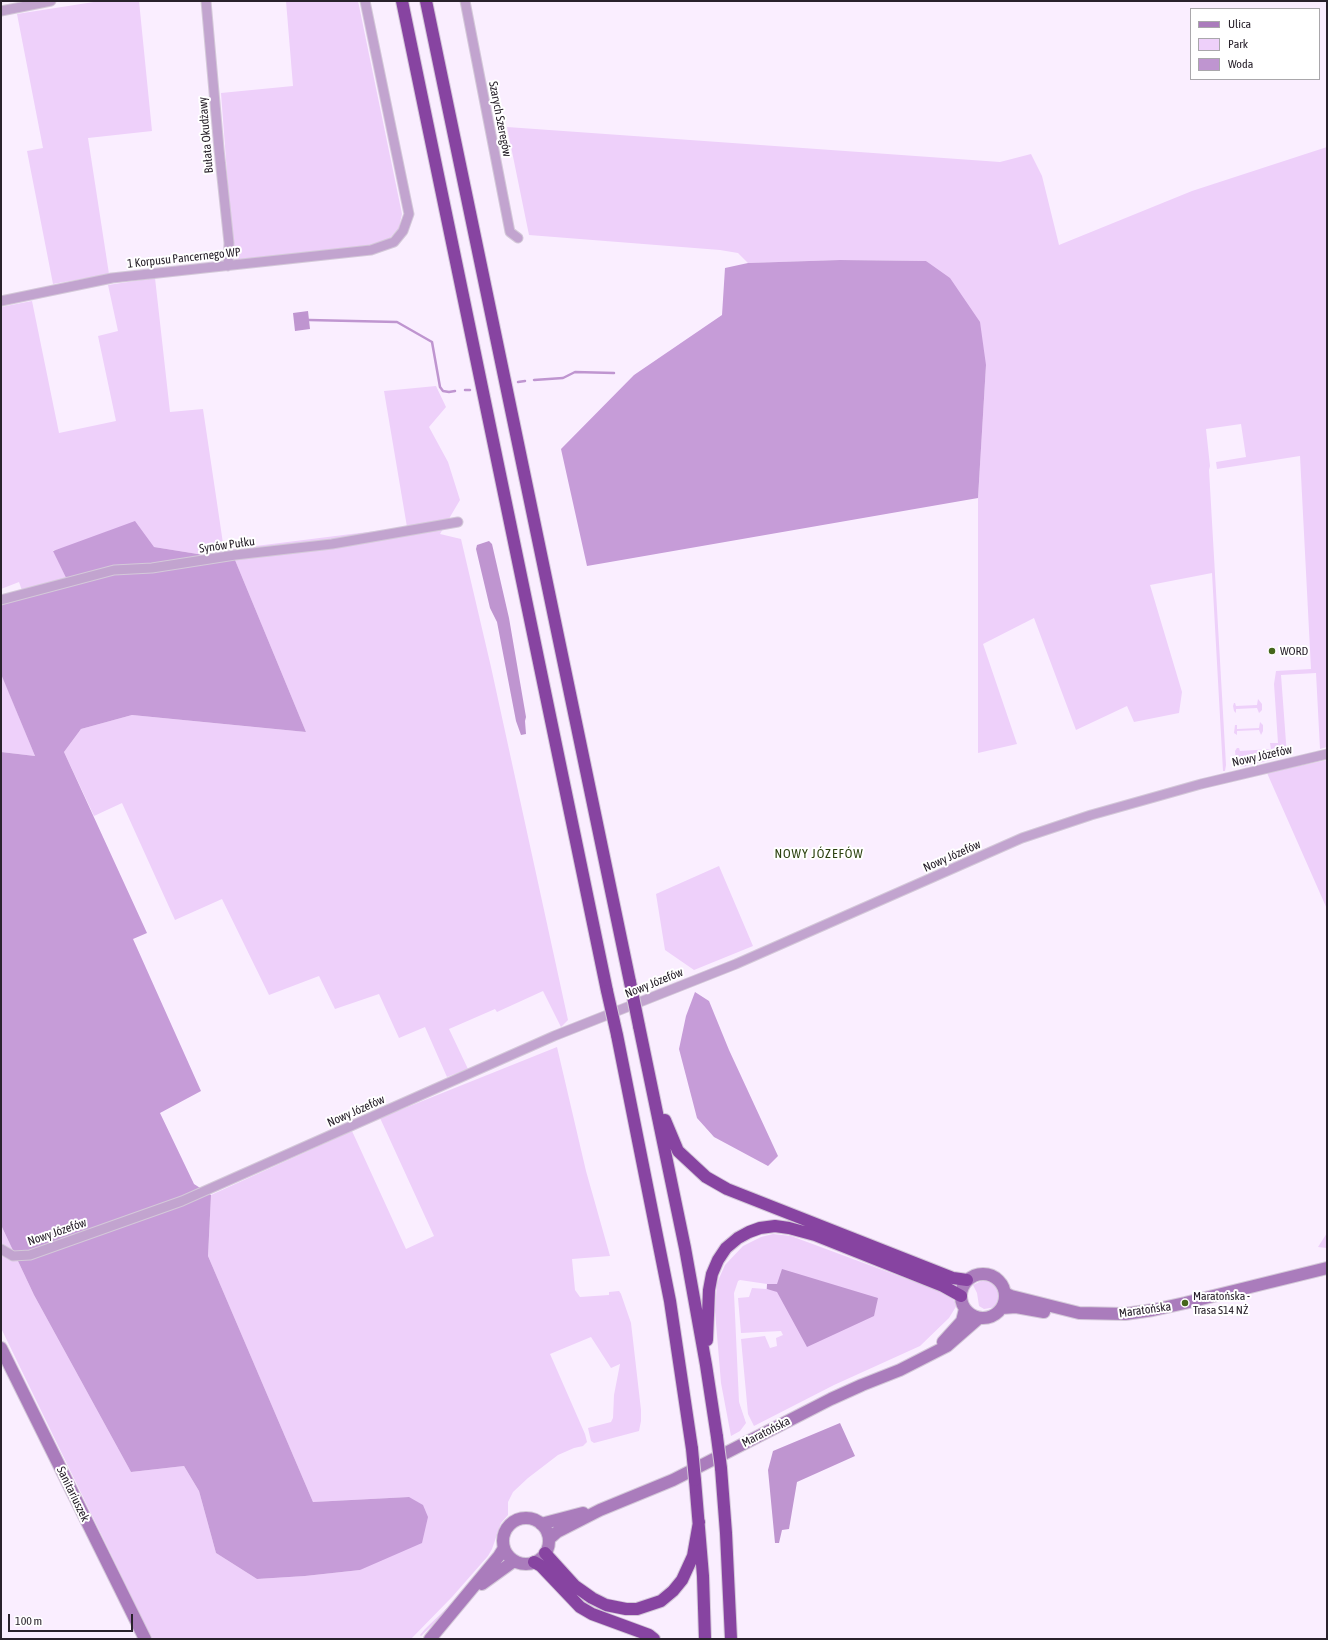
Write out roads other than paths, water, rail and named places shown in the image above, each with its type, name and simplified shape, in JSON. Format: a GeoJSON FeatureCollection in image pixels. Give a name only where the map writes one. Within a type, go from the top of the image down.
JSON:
{"type":"FeatureCollection","features":[{"type":"Feature","properties":{"kind":"highway"},"geometry":{"type":"LineString","coordinates":[[402,1],[608,991],[670,1301],[692,1449],[703,1576],[705,1639]]}},
{"type":"Feature","properties":{"kind":"highway"},"geometry":{"type":"LineString","coordinates":[[426,1],[685,1248],[706,1365],[721,1468],[731,1639]]}},
{"type":"Feature","properties":{"kind":"highway"},"geometry":{"type":"LineString","coordinates":[[653,1089],[671,1137],[678,1151],[706,1177],[727,1189],[953,1278],[967,1280]]}},
{"type":"Feature","properties":{"kind":"highway"},"geometry":{"type":"LineString","coordinates":[[706,1365],[708,1297],[712,1274],[718,1260],[726,1248],[748,1232],[760,1228],[775,1226],[795,1229],[815,1235],[943,1286],[961,1296]]}},
{"type":"Feature","properties":{"kind":"highway"},"geometry":{"type":"LineString","coordinates":[[545,1553],[575,1586],[592,1598],[606,1605],[626,1609],[636,1609],[661,1601],[673,1591],[682,1580],[693,1556],[699,1522]]}},
{"type":"Feature","properties":{"kind":"highway"},"geometry":{"type":"LineString","coordinates":[[534,1562],[541,1566],[580,1607],[592,1614],[636,1630],[654,1639]]}},
{"type":"Feature","properties":{"kind":"main road","name":"Maratońska"},"geometry":{"type":"LineString","coordinates":[[1002,1308],[1016,1307],[1066,1314],[1079,1313],[1111,1315],[1153,1310],[1327,1268]]}},
{"type":"Feature","properties":{"kind":"main road"},"geometry":{"type":"LineString","coordinates":[[980,1274],[987,1274],[1000,1281],[1005,1293],[1005,1300],[1002,1308],[993,1316],[986,1318],[973,1316],[965,1309],[961,1296],[964,1284],[967,1280],[980,1274]]}},
{"type":"Feature","properties":{"kind":"main road","name":"Maratońska"},"geometry":{"type":"LineString","coordinates":[[1005,1293],[1011,1296],[1079,1313]]}},
{"type":"Feature","properties":{"kind":"main road","name":"Maratońska"},"geometry":{"type":"LineString","coordinates":[[933,1353],[962,1321],[965,1309]]}},
{"type":"Feature","properties":{"kind":"main road","name":"Maratońska"},"geometry":{"type":"LineString","coordinates":[[549,1539],[557,1532],[600,1510],[673,1480],[831,1399],[905,1367],[933,1353],[952,1343],[979,1318]]}},
{"type":"Feature","properties":{"kind":"main road","name":"Sanitariuszek"},"geometry":{"type":"LineString","coordinates":[[1,1348],[145,1639]]}},
{"type":"Feature","properties":{"kind":"main road","name":"Maratońska"},"geometry":{"type":"LineString","coordinates":[[541,1524],[576,1514],[600,1510]]}},
{"type":"Feature","properties":{"kind":"main road"},"geometry":{"type":"LineString","coordinates":[[524,1519],[530,1519],[541,1524],[545,1528],[549,1539],[545,1553],[540,1559],[524,1564],[514,1560],[504,1548],[504,1537],[508,1527],[512,1523],[524,1519]]}},
{"type":"Feature","properties":{"kind":"main road"},"geometry":{"type":"LineString","coordinates":[[430,1639],[504,1548]]}},
{"type":"Feature","properties":{"kind":"main road"},"geometry":{"type":"LineString","coordinates":[[460,1603],[493,1575],[514,1560]]}},
{"type":"Feature","properties":{"kind":"street"},"geometry":{"type":"LineString","coordinates":[[1,11],[51,1]]}},
{"type":"Feature","properties":{"kind":"street","name":"Bułata Okudżawy"},"geometry":{"type":"LineString","coordinates":[[206,1],[229,243],[228,266]]}},
{"type":"Feature","properties":{"kind":"street","name":"1 Korpusu Pancernego WP"},"geometry":{"type":"LineString","coordinates":[[1,301],[112,278],[371,250],[394,242],[403,231],[409,214],[365,1]]}},
{"type":"Feature","properties":{"kind":"street","name":"Szarych Szeregów"},"geometry":{"type":"LineString","coordinates":[[465,1],[510,232],[518,238]]}},
{"type":"Feature","properties":{"kind":"street","name":"Synów Pułku"},"geometry":{"type":"LineString","coordinates":[[1,600],[114,570],[152,568],[235,555],[332,544],[458,522]]}},
{"type":"Feature","properties":{"kind":"street","name":"Nowy Józefów"},"geometry":{"type":"LineString","coordinates":[[1,1249],[13,1256],[30,1255],[182,1201],[554,1036],[736,964],[1022,838],[1091,815],[1201,784],[1327,754]]}},
{"type":"Feature","properties":{"kind":"water"},"geometry":{"type":"Polygon","coordinates":[[[308,311],[310,329],[295,331],[293,313],[308,311]]]}},
{"type":"Feature","properties":{"kind":"water"},"geometry":{"type":"Polygon","coordinates":[[[489,541],[492,544],[509,618],[526,717],[526,734],[521,735],[516,721],[497,622],[490,608],[476,549],[477,545],[489,541]]]}},
{"type":"Feature","properties":{"kind":"water"},"geometry":{"type":"Polygon","coordinates":[[[782,1269],[878,1298],[874,1316],[807,1347],[777,1292],[767,1289],[767,1284],[777,1284],[782,1269]]]}},
{"type":"Feature","properties":{"kind":"water"},"geometry":{"type":"Polygon","coordinates":[[[840,1423],[855,1456],[797,1482],[789,1529],[782,1530],[779,1543],[775,1543],[768,1470],[773,1451],[840,1423]]]}},
{"type":"Feature","properties":{"kind":"waterway"},"geometry":{"type":"LineString","coordinates":[[309,320],[397,322],[432,342],[440,387],[443,391],[455,391]]}},
{"type":"Feature","properties":{"kind":"waterway"},"geometry":{"type":"LineString","coordinates":[[534,380],[563,378],[575,372],[614,373]]}},
{"type":"Feature","properties":{"kind":"waterway"},"geometry":{"type":"LineString","coordinates":[[518,382],[525,381]]}},
{"type":"Feature","properties":{"kind":"waterway"},"geometry":{"type":"LineString","coordinates":[[465,390],[470,390]]}},
{"type":"Feature","properties":{"kind":"place","name":"WORD"},"geometry":{"type":"Point","coordinates":[1272,651]}},
{"type":"Feature","properties":{"kind":"place","name":"Maratońska - Trasa S14 NŻ"},"geometry":{"type":"Point","coordinates":[1185,1303]}},
{"type":"Feature","properties":{"kind":"district","name":"NOWY JÓZEFÓW"},"geometry":{"type":"Point","coordinates":[819,854]}}]}
